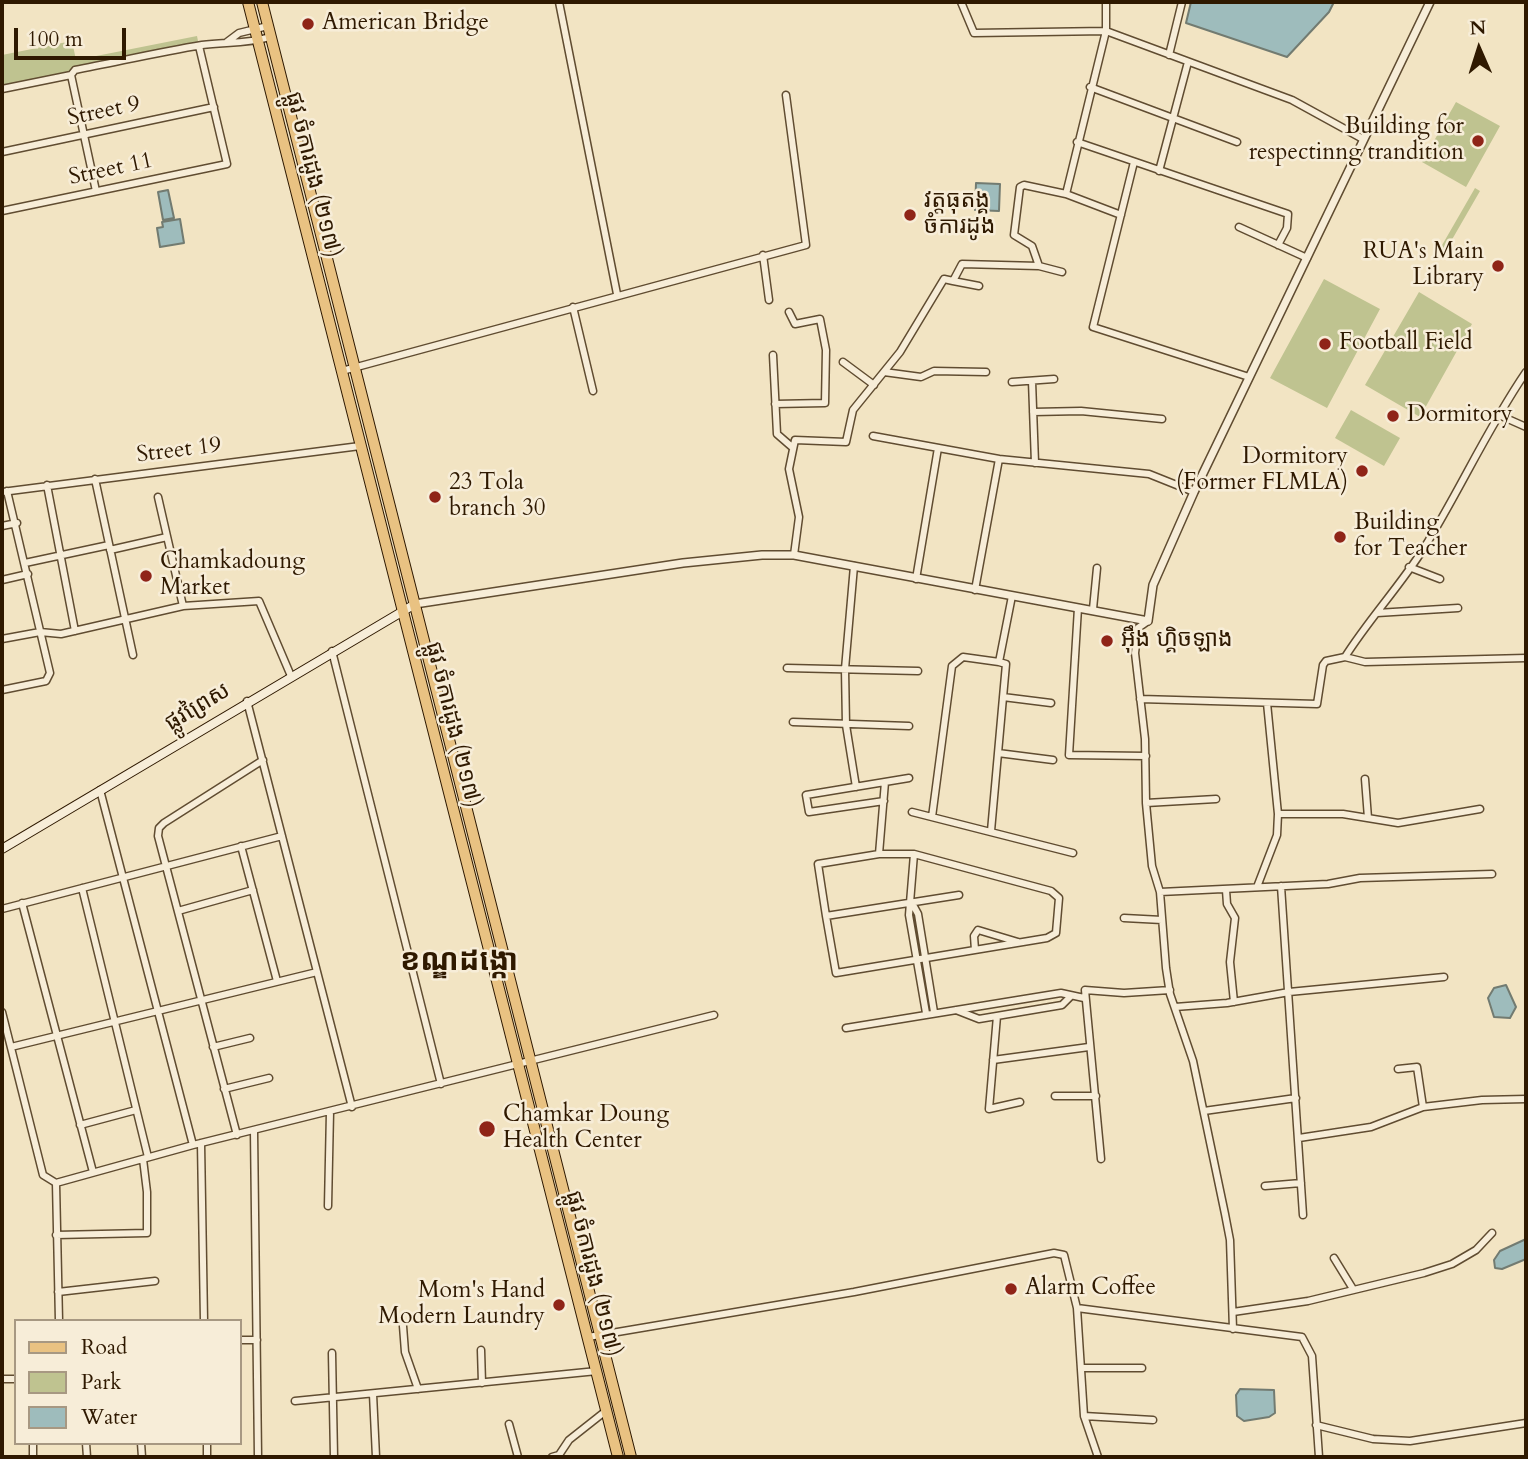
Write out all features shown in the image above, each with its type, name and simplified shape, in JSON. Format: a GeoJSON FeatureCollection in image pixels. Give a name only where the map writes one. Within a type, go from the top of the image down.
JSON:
{"type":"FeatureCollection","features":[{"type":"Feature","properties":{"kind":"main road","name":"ផ្លូវ ចំការដូង (២១៧)"},"geometry":{"type":"LineString","coordinates":[[248,2],[618,1457]]}},
{"type":"Feature","properties":{"kind":"main road","name":"ផ្លូវ ចំការដូង (២១៧)"},"geometry":{"type":"LineString","coordinates":[[262,2],[631,1457]]}},
{"type":"Feature","properties":{"kind":"main road","name":"ផ្លូវព្រៃស"},"geometry":{"type":"LineString","coordinates":[[2,849],[402,609],[415,604]]}},
{"type":"Feature","properties":{"kind":"street"},"geometry":{"type":"LineString","coordinates":[[559,2],[617,294]]}},
{"type":"Feature","properties":{"kind":"street"},"geometry":{"type":"LineString","coordinates":[[961,2],[974,33],[1105,31],[1292,100],[1363,139]]}},
{"type":"Feature","properties":{"kind":"street"},"geometry":{"type":"LineString","coordinates":[[1066,194],[1105,31],[1106,2]]}},
{"type":"Feature","properties":{"kind":"street"},"geometry":{"type":"LineString","coordinates":[[1169,55],[1182,2]]}},
{"type":"Feature","properties":{"kind":"street"},"geometry":{"type":"LineString","coordinates":[[1233,1329],[1230,1240],[1193,1061],[1170,990],[1160,892],[1152,866],[1146,803],[1146,756],[1135,639],[1138,628],[1148,621],[1153,585],[1194,492],[1430,2]]}},
{"type":"Feature","properties":{"kind":"street"},"geometry":{"type":"LineString","coordinates":[[227,42],[239,33],[255,29],[269,31]]}},
{"type":"Feature","properties":{"kind":"street"},"geometry":{"type":"LineString","coordinates":[[2,89],[71,75],[75,70],[199,46],[227,42],[242,44],[257,40],[269,31]]}},
{"type":"Feature","properties":{"kind":"street"},"geometry":{"type":"LineString","coordinates":[[199,46],[214,107]]}},
{"type":"Feature","properties":{"kind":"street"},"geometry":{"type":"LineString","coordinates":[[1159,171],[1171,117],[1188,62]]}},
{"type":"Feature","properties":{"kind":"street"},"geometry":{"type":"LineString","coordinates":[[71,75],[96,191]]}},
{"type":"Feature","properties":{"kind":"street"},"geometry":{"type":"LineString","coordinates":[[1090,86],[1237,142]]}},
{"type":"Feature","properties":{"kind":"street"},"geometry":{"type":"LineString","coordinates":[[342,371],[617,294],[806,245],[786,95]]}},
{"type":"Feature","properties":{"kind":"street","name":"Street 9"},"geometry":{"type":"LineString","coordinates":[[2,152],[214,107]]}},
{"type":"Feature","properties":{"kind":"street","name":"Street 11"},"geometry":{"type":"LineString","coordinates":[[2,211],[226,164],[214,107]]}},
{"type":"Feature","properties":{"kind":"street"},"geometry":{"type":"LineString","coordinates":[[1077,142],[1288,214],[1287,228],[1278,245]]}},
{"type":"Feature","properties":{"kind":"street"},"geometry":{"type":"LineString","coordinates":[[1134,162],[1093,327],[1250,377]]}},
{"type":"Feature","properties":{"kind":"street"},"geometry":{"type":"LineString","coordinates":[[1039,267],[1032,246],[1014,235],[1017,192],[1024,185],[1066,194],[1121,215]]}},
{"type":"Feature","properties":{"kind":"street"},"geometry":{"type":"LineString","coordinates":[[1239,227],[1307,258]]}},
{"type":"Feature","properties":{"kind":"street"},"geometry":{"type":"LineString","coordinates":[[763,255],[769,300]]}},
{"type":"Feature","properties":{"kind":"street"},"geometry":{"type":"LineString","coordinates":[[953,281],[962,264],[1039,267],[1062,272]]}},
{"type":"Feature","properties":{"kind":"street"},"geometry":{"type":"LineString","coordinates":[[794,555],[799,517],[789,469],[792,447],[799,439],[846,442],[853,410],[884,372],[944,279],[979,285]]}},
{"type":"Feature","properties":{"kind":"street"},"geometry":{"type":"LineString","coordinates":[[573,307],[593,391]]}},
{"type":"Feature","properties":{"kind":"street"},"geometry":{"type":"LineString","coordinates":[[775,404],[825,403],[825,350],[820,319],[795,324],[789,312]]}},
{"type":"Feature","properties":{"kind":"street"},"geometry":{"type":"LineString","coordinates":[[773,355],[777,433],[792,447]]}},
{"type":"Feature","properties":{"kind":"street"},"geometry":{"type":"LineString","coordinates":[[843,362],[874,385]]}},
{"type":"Feature","properties":{"kind":"street"},"geometry":{"type":"LineString","coordinates":[[884,372],[921,377],[934,371],[986,372]]}},
{"type":"Feature","properties":{"kind":"street"},"geometry":{"type":"LineString","coordinates":[[1345,657],[1409,567],[1460,488],[1499,415],[1526,372]]}},
{"type":"Feature","properties":{"kind":"street"},"geometry":{"type":"LineString","coordinates":[[1012,382],[1054,379]]}},
{"type":"Feature","properties":{"kind":"street"},"geometry":{"type":"LineString","coordinates":[[1032,381],[1035,463]]}},
{"type":"Feature","properties":{"kind":"street"},"geometry":{"type":"LineString","coordinates":[[1034,412],[1081,411],[1162,419]]}},
{"type":"Feature","properties":{"kind":"street"},"geometry":{"type":"LineString","coordinates":[[1499,415],[1526,427]]}},
{"type":"Feature","properties":{"kind":"street"},"geometry":{"type":"LineString","coordinates":[[873,436],[999,459],[1149,474],[1194,492]]}},
{"type":"Feature","properties":{"kind":"street","name":"Street 19"},"geometry":{"type":"LineString","coordinates":[[4,491],[360,446]]}},
{"type":"Feature","properties":{"kind":"street"},"geometry":{"type":"LineString","coordinates":[[916,579],[938,448]]}},
{"type":"Feature","properties":{"kind":"street"},"geometry":{"type":"LineString","coordinates":[[975,590],[999,459]]}},
{"type":"Feature","properties":{"kind":"street"},"geometry":{"type":"LineString","coordinates":[[96,480],[133,655]]}},
{"type":"Feature","properties":{"kind":"street"},"geometry":{"type":"LineString","coordinates":[[47,485],[75,631]]}},
{"type":"Feature","properties":{"kind":"street"},"geometry":{"type":"LineString","coordinates":[[2,690],[50,678],[17,523],[4,491]]}},
{"type":"Feature","properties":{"kind":"street"},"geometry":{"type":"LineString","coordinates":[[158,497],[183,606]]}},
{"type":"Feature","properties":{"kind":"street"},"geometry":{"type":"LineString","coordinates":[[2,526],[17,523]]}},
{"type":"Feature","properties":{"kind":"street"},"geometry":{"type":"LineString","coordinates":[[25,563],[167,537]]}},
{"type":"Feature","properties":{"kind":"street"},"geometry":{"type":"LineString","coordinates":[[415,604],[683,563],[762,555],[794,555],[975,590],[1077,608],[1093,608],[1148,621]]}},
{"type":"Feature","properties":{"kind":"street"},"geometry":{"type":"LineString","coordinates":[[854,566],[845,669],[846,724],[856,787]]}},
{"type":"Feature","properties":{"kind":"street"},"geometry":{"type":"LineString","coordinates":[[1409,567],[1440,579]]}},
{"type":"Feature","properties":{"kind":"street"},"geometry":{"type":"LineString","coordinates":[[1093,608],[1097,568]]}},
{"type":"Feature","properties":{"kind":"street"},"geometry":{"type":"LineString","coordinates":[[2,580],[28,574]]}},
{"type":"Feature","properties":{"kind":"street"},"geometry":{"type":"LineString","coordinates":[[999,662],[1013,596]]}},
{"type":"Feature","properties":{"kind":"street"},"geometry":{"type":"LineString","coordinates":[[2,639],[40,632],[75,631],[183,606],[258,601],[291,676]]}},
{"type":"Feature","properties":{"kind":"street"},"geometry":{"type":"LineString","coordinates":[[1077,608],[1069,755],[1146,756]]}},
{"type":"Feature","properties":{"kind":"street"},"geometry":{"type":"LineString","coordinates":[[1377,613],[1458,608]]}},
{"type":"Feature","properties":{"kind":"street"},"geometry":{"type":"LineString","coordinates":[[332,651],[442,1084]]}},
{"type":"Feature","properties":{"kind":"street"},"geometry":{"type":"LineString","coordinates":[[932,817],[952,666],[963,657],[999,662],[1006,664],[991,831]]}},
{"type":"Feature","properties":{"kind":"street"},"geometry":{"type":"LineString","coordinates":[[1140,699],[1317,704],[1323,665],[1326,661],[1345,657],[1365,662],[1526,658]]}},
{"type":"Feature","properties":{"kind":"street"},"geometry":{"type":"LineString","coordinates":[[786,668],[918,671]]}},
{"type":"Feature","properties":{"kind":"street"},"geometry":{"type":"LineString","coordinates":[[1003,697],[1051,702]]}},
{"type":"Feature","properties":{"kind":"street"},"geometry":{"type":"LineString","coordinates":[[247,701],[352,1107]]}},
{"type":"Feature","properties":{"kind":"street"},"geometry":{"type":"LineString","coordinates":[[1257,887],[1277,835],[1278,814],[1267,703]]}},
{"type":"Feature","properties":{"kind":"street"},"geometry":{"type":"LineString","coordinates":[[793,722],[909,726]]}},
{"type":"Feature","properties":{"kind":"street"},"geometry":{"type":"LineString","coordinates":[[998,753],[1053,760]]}},
{"type":"Feature","properties":{"kind":"street"},"geometry":{"type":"LineString","coordinates":[[237,1135],[166,866],[159,828],[262,760]]}},
{"type":"Feature","properties":{"kind":"street"},"geometry":{"type":"LineString","coordinates":[[884,801],[809,812],[806,795],[909,778]]}},
{"type":"Feature","properties":{"kind":"street"},"geometry":{"type":"LineString","coordinates":[[1365,779],[1368,818]]}},
{"type":"Feature","properties":{"kind":"street"},"geometry":{"type":"LineString","coordinates":[[878,854],[886,782]]}},
{"type":"Feature","properties":{"kind":"street"},"geometry":{"type":"LineString","coordinates":[[100,790],[158,1013],[197,1144],[204,1319]]}},
{"type":"Feature","properties":{"kind":"street"},"geometry":{"type":"LineString","coordinates":[[1146,803],[1216,799]]}},
{"type":"Feature","properties":{"kind":"street"},"geometry":{"type":"LineString","coordinates":[[1278,814],[1343,814],[1398,823],[1480,809]]}},
{"type":"Feature","properties":{"kind":"street"},"geometry":{"type":"LineString","coordinates":[[912,812],[1073,853]]}},
{"type":"Feature","properties":{"kind":"street"},"geometry":{"type":"LineString","coordinates":[[2,909],[282,836]]}},
{"type":"Feature","properties":{"kind":"street"},"geometry":{"type":"LineString","coordinates":[[241,846],[277,981]]}},
{"type":"Feature","properties":{"kind":"street"},"geometry":{"type":"LineString","coordinates":[[878,854],[914,854],[1058,895],[1055,934],[1019,943],[836,973],[818,864],[878,854]]}},
{"type":"Feature","properties":{"kind":"street"},"geometry":{"type":"LineString","coordinates":[[914,854],[909,915],[930,1013]]}},
{"type":"Feature","properties":{"kind":"street"},"geometry":{"type":"LineString","coordinates":[[1160,892],[1226,890],[1360,878],[1492,874]]}},
{"type":"Feature","properties":{"kind":"street"},"geometry":{"type":"LineString","coordinates":[[1282,886],[1303,1215]]}},
{"type":"Feature","properties":{"kind":"street"},"geometry":{"type":"LineString","coordinates":[[56,1235],[147,1233],[145,1158],[136,1110],[82,888]]}},
{"type":"Feature","properties":{"kind":"street"},"geometry":{"type":"LineString","coordinates":[[178,911],[253,890]]}},
{"type":"Feature","properties":{"kind":"street"},"geometry":{"type":"LineString","coordinates":[[1226,890],[1227,904],[1235,918],[1230,962],[1234,1002]]}},
{"type":"Feature","properties":{"kind":"street"},"geometry":{"type":"LineString","coordinates":[[826,916],[959,895]]}},
{"type":"Feature","properties":{"kind":"street"},"geometry":{"type":"LineString","coordinates":[[22,903],[93,1172]]}},
{"type":"Feature","properties":{"kind":"street"},"geometry":{"type":"LineString","coordinates":[[1124,918],[1162,920]]}},
{"type":"Feature","properties":{"kind":"street"},"geometry":{"type":"LineString","coordinates":[[975,950],[974,936],[978,930],[1019,943]]}},
{"type":"Feature","properties":{"kind":"street"},"geometry":{"type":"LineString","coordinates":[[11,1047],[317,972]]}},
{"type":"Feature","properties":{"kind":"street"},"geometry":{"type":"LineString","coordinates":[[1175,1007],[1234,1002],[1289,992],[1444,977]]}},
{"type":"Feature","properties":{"kind":"street"},"geometry":{"type":"LineString","coordinates":[[1101,1159],[1085,990],[1124,993],[1170,990]]}},
{"type":"Feature","properties":{"kind":"street"},"geometry":{"type":"LineString","coordinates":[[846,1028],[1061,993],[1084,998]]}},
{"type":"Feature","properties":{"kind":"street"},"geometry":{"type":"LineString","coordinates":[[954,1010],[979,1019],[1062,1005],[1070,997]]}},
{"type":"Feature","properties":{"kind":"street"},"geometry":{"type":"LineString","coordinates":[[2,1012],[43,1175],[56,1183],[197,1144],[714,1015]]}},
{"type":"Feature","properties":{"kind":"street"},"geometry":{"type":"LineString","coordinates":[[997,1016],[989,1109],[1020,1102]]}},
{"type":"Feature","properties":{"kind":"street"},"geometry":{"type":"LineString","coordinates":[[213,1047],[250,1038]]}},
{"type":"Feature","properties":{"kind":"street"},"geometry":{"type":"LineString","coordinates":[[993,1060],[1089,1047]]}},
{"type":"Feature","properties":{"kind":"street"},"geometry":{"type":"LineString","coordinates":[[1398,1069],[1417,1067],[1423,1107]]}},
{"type":"Feature","properties":{"kind":"street"},"geometry":{"type":"LineString","coordinates":[[224,1089],[269,1078]]}},
{"type":"Feature","properties":{"kind":"street"},"geometry":{"type":"LineString","coordinates":[[1055,1096],[1096,1096]]}},
{"type":"Feature","properties":{"kind":"street"},"geometry":{"type":"LineString","coordinates":[[1204,1111],[1296,1098]]}},
{"type":"Feature","properties":{"kind":"street"},"geometry":{"type":"LineString","coordinates":[[1299,1138],[1371,1127],[1423,1107],[1482,1100],[1526,1099]]}},
{"type":"Feature","properties":{"kind":"street"},"geometry":{"type":"LineString","coordinates":[[80,1125],[136,1110]]}},
{"type":"Feature","properties":{"kind":"street"},"geometry":{"type":"LineString","coordinates":[[328,1206],[330,1112]]}},
{"type":"Feature","properties":{"kind":"street"},"geometry":{"type":"LineString","coordinates":[[254,1131],[258,1457]]}},
{"type":"Feature","properties":{"kind":"street"},"geometry":{"type":"LineString","coordinates":[[56,1183],[59,1319]]}},
{"type":"Feature","properties":{"kind":"street"},"geometry":{"type":"LineString","coordinates":[[1265,1186],[1301,1183]]}},
{"type":"Feature","properties":{"kind":"street"},"geometry":{"type":"LineString","coordinates":[[1233,1312],[1296,1303],[1452,1264],[1476,1250],[1492,1233]]}},
{"type":"Feature","properties":{"kind":"street"},"geometry":{"type":"LineString","coordinates":[[588,1338],[1054,1253],[1064,1255],[1077,1308],[1084,1416],[1098,1457]]}},
{"type":"Feature","properties":{"kind":"street"},"geometry":{"type":"LineString","coordinates":[[1334,1258],[1353,1289]]}},
{"type":"Feature","properties":{"kind":"street"},"geometry":{"type":"LineString","coordinates":[[58,1292],[155,1281]]}},
{"type":"Feature","properties":{"kind":"street"},"geometry":{"type":"LineString","coordinates":[[1077,1308],[1301,1337],[1307,1342],[1312,1356],[1318,1457]]}},
{"type":"Feature","properties":{"kind":"street"},"geometry":{"type":"LineString","coordinates":[[404,1326],[405,1352],[418,1389]]}},
{"type":"Feature","properties":{"kind":"street"},"geometry":{"type":"LineString","coordinates":[[242,1340],[257,1340]]}},
{"type":"Feature","properties":{"kind":"street"},"geometry":{"type":"LineString","coordinates":[[481,1350],[482,1383]]}},
{"type":"Feature","properties":{"kind":"street"},"geometry":{"type":"LineString","coordinates":[[332,1353],[334,1457]]}},
{"type":"Feature","properties":{"kind":"street"},"geometry":{"type":"LineString","coordinates":[[1081,1368],[1142,1368]]}},
{"type":"Feature","properties":{"kind":"street"},"geometry":{"type":"LineString","coordinates":[[295,1401],[597,1371]]}},
{"type":"Feature","properties":{"kind":"street"},"geometry":{"type":"LineString","coordinates":[[373,1394],[376,1457]]}},
{"type":"Feature","properties":{"kind":"street"},"geometry":{"type":"LineString","coordinates":[[552,1457],[559,1455],[569,1440],[607,1410]]}},
{"type":"Feature","properties":{"kind":"street"},"geometry":{"type":"LineString","coordinates":[[1084,1416],[1153,1420]]}},
{"type":"Feature","properties":{"kind":"street"},"geometry":{"type":"LineString","coordinates":[[1316,1426],[1396,1441],[1432,1439],[1526,1423]]}},
{"type":"Feature","properties":{"kind":"street"},"geometry":{"type":"LineString","coordinates":[[509,1424],[518,1457]]}},
{"type":"Feature","properties":{"kind":"green space"},"geometry":{"type":"Polygon","coordinates":[[[197,36],[199,46],[2,85],[2,55],[72,41],[76,60],[197,36]]]}},
{"type":"Feature","properties":{"kind":"green space"},"geometry":{"type":"Polygon","coordinates":[[[1456,102],[1500,126],[1466,187],[1422,162],[1456,102]]]}},
{"type":"Feature","properties":{"kind":"green space"},"geometry":{"type":"Polygon","coordinates":[[[1475,188],[1480,191],[1446,250],[1441,247],[1475,188]]]}},
{"type":"Feature","properties":{"kind":"green space","name":"Football Field"},"geometry":{"type":"Polygon","coordinates":[[[1324,279],[1380,309],[1327,408],[1270,378],[1324,279]]]}},
{"type":"Feature","properties":{"kind":"green space"},"geometry":{"type":"Polygon","coordinates":[[[1419,292],[1472,324],[1420,417],[1365,385],[1419,292]]]}},
{"type":"Feature","properties":{"kind":"green space"},"geometry":{"type":"Polygon","coordinates":[[[1351,410],[1400,438],[1384,466],[1335,438],[1351,410]]]}},
{"type":"Feature","properties":{"kind":"water"},"geometry":{"type":"Polygon","coordinates":[[[1191,2],[1334,2],[1329,12],[1287,57],[1186,23],[1191,2]]]}},
{"type":"Feature","properties":{"kind":"water"},"geometry":{"type":"Polygon","coordinates":[[[976,183],[1000,184],[999,211],[975,210],[976,183]]]}},
{"type":"Feature","properties":{"kind":"water"},"geometry":{"type":"Polygon","coordinates":[[[168,190],[174,218],[163,220],[158,192],[168,190]]]}},
{"type":"Feature","properties":{"kind":"water"},"geometry":{"type":"Polygon","coordinates":[[[180,219],[184,243],[160,247],[157,228],[163,227],[162,222],[180,219]]]}},
{"type":"Feature","properties":{"kind":"water"},"geometry":{"type":"Polygon","coordinates":[[[1506,985],[1516,1007],[1510,1018],[1494,1017],[1488,998],[1494,988],[1506,985]]]}},
{"type":"Feature","properties":{"kind":"water"},"geometry":{"type":"Polygon","coordinates":[[[1526,1239],[1526,1259],[1502,1269],[1495,1268],[1494,1260],[1500,1251],[1526,1239]]]}},
{"type":"Feature","properties":{"kind":"water"},"geometry":{"type":"Polygon","coordinates":[[[1240,1389],[1274,1390],[1275,1413],[1269,1417],[1244,1421],[1237,1416],[1236,1395],[1240,1389]]]}},
{"type":"Feature","properties":{"kind":"place","name":"American Bridge"},"geometry":{"type":"Point","coordinates":[308,24]}},
{"type":"Feature","properties":{"kind":"place","name":"Building for respectinng trandition"},"geometry":{"type":"Point","coordinates":[1478,141]}},
{"type":"Feature","properties":{"kind":"place","name":"វត្តធុតង្គ ចំការដូង"},"geometry":{"type":"Point","coordinates":[910,215]}},
{"type":"Feature","properties":{"kind":"place","name":"RUA's Main Library"},"geometry":{"type":"Point","coordinates":[1498,266]}},
{"type":"Feature","properties":{"kind":"place","name":"Football Field"},"geometry":{"type":"Point","coordinates":[1325,344]}},
{"type":"Feature","properties":{"kind":"place","name":"Dormitory"},"geometry":{"type":"Point","coordinates":[1393,416]}},
{"type":"Feature","properties":{"kind":"place","name":"Dormitory (Former FLMLA)"},"geometry":{"type":"Point","coordinates":[1362,471]}},
{"type":"Feature","properties":{"kind":"place","name":"23 Tola branch 30"},"geometry":{"type":"Point","coordinates":[435,497]}},
{"type":"Feature","properties":{"kind":"place","name":"Building for Teacher"},"geometry":{"type":"Point","coordinates":[1340,537]}},
{"type":"Feature","properties":{"kind":"place","name":"Chamkadoung Market"},"geometry":{"type":"Point","coordinates":[146,576]}},
{"type":"Feature","properties":{"kind":"place","name":"អ៊ឹង ហ្គិចឡាង"},"geometry":{"type":"Point","coordinates":[1107,641]}},
{"type":"Feature","properties":{"kind":"place","name":"Chamkar Doung Health Center"},"geometry":{"type":"Point","coordinates":[487,1129]}},
{"type":"Feature","properties":{"kind":"place","name":"Alarm Coffee"},"geometry":{"type":"Point","coordinates":[1011,1289]}},
{"type":"Feature","properties":{"kind":"place","name":"Mom's Hand Modern Laundry"},"geometry":{"type":"Point","coordinates":[559,1305]}},
{"type":"Feature","properties":{"kind":"district","name":"ខណ្ឌដង្កោ"},"geometry":{"type":"Point","coordinates":[459,963]}}]}
